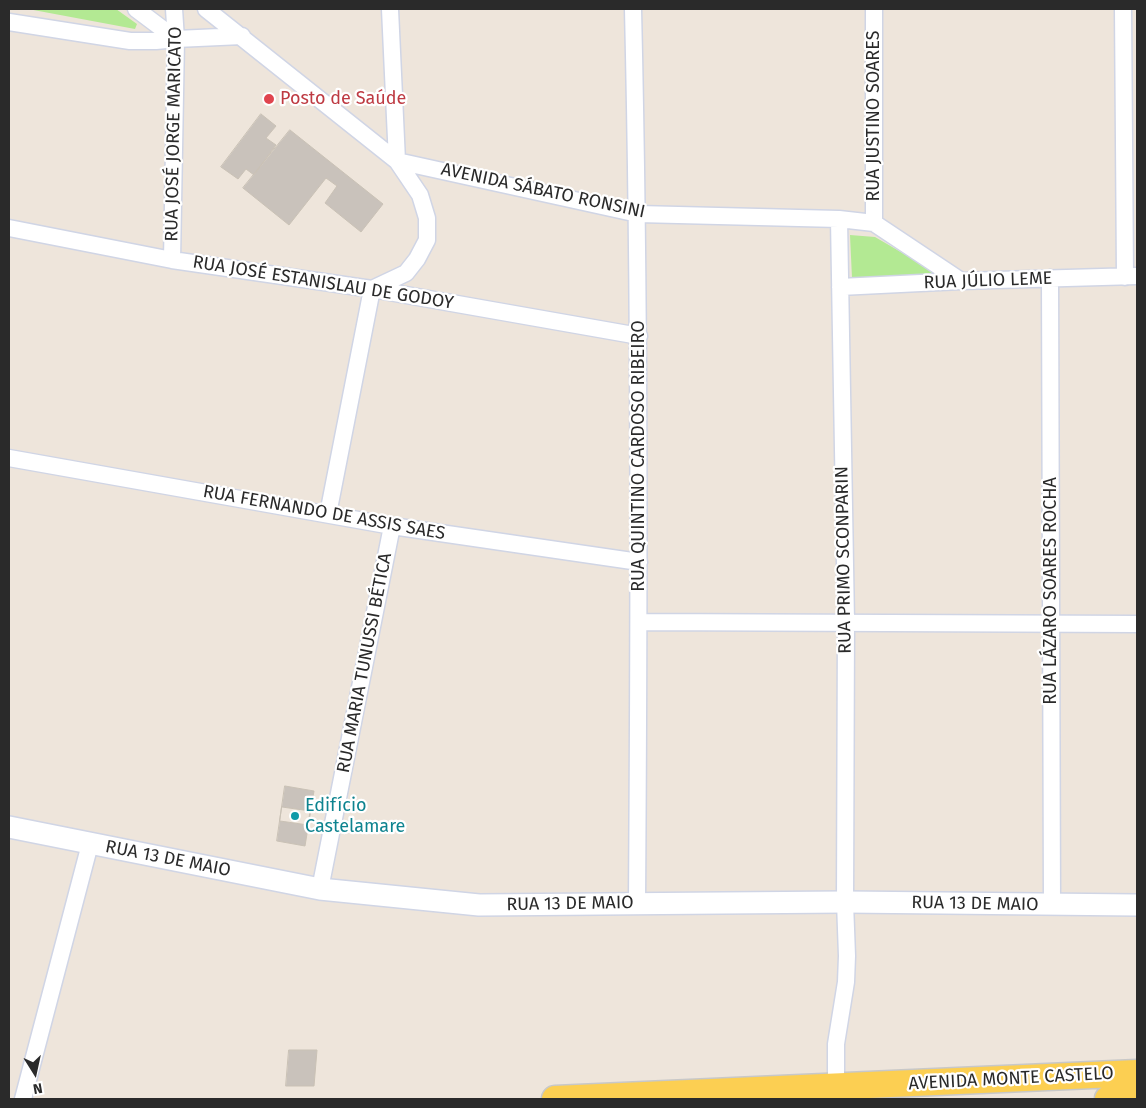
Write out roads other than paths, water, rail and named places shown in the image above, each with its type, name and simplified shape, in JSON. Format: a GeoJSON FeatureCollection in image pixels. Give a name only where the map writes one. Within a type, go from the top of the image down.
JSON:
{"type":"FeatureCollection","features":[{"type":"Feature","properties":{"kind":"main road","name":"AVENIDA MONTE CASTELO"},"geometry":{"type":"LineString","coordinates":[[565,1099],[836,1087],[867,1092],[1137,1073]]}},
{"type":"Feature","properties":{"kind":"main road","name":"AVENIDA MONTE CASTELO"},"geometry":{"type":"LineString","coordinates":[[1108,1099],[1137,1098]]}},
{"type":"Feature","properties":{"kind":"street"},"geometry":{"type":"LineString","coordinates":[[136,9],[176,39]]}},
{"type":"Feature","properties":{"kind":"street","name":"RUA JOSÉ JORGE MARICATO"},"geometry":{"type":"LineString","coordinates":[[172,260],[176,39],[174,9]]}},
{"type":"Feature","properties":{"kind":"street","name":"AVENIDA SÁBATO RONSINI"},"geometry":{"type":"LineString","coordinates":[[206,9],[397,161],[638,214],[839,219],[874,223],[961,281]]}},
{"type":"Feature","properties":{"kind":"street"},"geometry":{"type":"LineString","coordinates":[[328,514],[372,289],[406,272],[417,259],[427,240],[427,218],[420,195],[397,161],[390,9]]}},
{"type":"Feature","properties":{"kind":"street","name":"RUA QUINTINO CARDOSO RIBEIRO"},"geometry":{"type":"LineString","coordinates":[[633,9],[639,336],[637,903]]}},
{"type":"Feature","properties":{"kind":"street","name":"RUA JUSTINO SOARES"},"geometry":{"type":"LineString","coordinates":[[874,9],[874,223]]}},
{"type":"Feature","properties":{"kind":"street"},"geometry":{"type":"LineString","coordinates":[[1124,9],[1131,276]]}},
{"type":"Feature","properties":{"kind":"street"},"geometry":{"type":"LineString","coordinates":[[9,22],[130,40],[156,41],[242,36]]}},
{"type":"Feature","properties":{"kind":"street","name":"RUA PRIMO SCONPARIN"},"geometry":{"type":"LineString","coordinates":[[836,1087],[836,1044],[846,982],[847,925],[845,902],[846,622],[839,219]]}},
{"type":"Feature","properties":{"kind":"street","name":"RUA JOSÉ ESTANISLAU DE GODOY"},"geometry":{"type":"LineString","coordinates":[[9,228],[172,260],[372,289],[639,336]]}},
{"type":"Feature","properties":{"kind":"street","name":"RUA JÚLIO LEME"},"geometry":{"type":"LineString","coordinates":[[840,287],[1131,276]]}},
{"type":"Feature","properties":{"kind":"street","name":"RUA LÁZARO SOARES ROCHA"},"geometry":{"type":"LineString","coordinates":[[1050,278],[1052,904]]}},
{"type":"Feature","properties":{"kind":"street","name":"RUA FERNANDO DE ASSIS SAES"},"geometry":{"type":"LineString","coordinates":[[9,458],[392,526],[639,562]]}},
{"type":"Feature","properties":{"kind":"street","name":"RUA MARIA TUNUSSI BÉTICA"},"geometry":{"type":"LineString","coordinates":[[320,889],[392,526]]}},
{"type":"Feature","properties":{"kind":"street"},"geometry":{"type":"LineString","coordinates":[[639,622],[1137,624]]}},
{"type":"Feature","properties":{"kind":"street","name":"RUA 13 DE MAIO"},"geometry":{"type":"LineString","coordinates":[[9,828],[320,889],[479,905],[845,902],[1137,905]]}},
{"type":"Feature","properties":{"kind":"street"},"geometry":{"type":"LineString","coordinates":[[23,1099],[90,844]]}},
{"type":"Feature","properties":{"kind":"place","name":"Posto de Saúde"},"geometry":{"type":"Point","coordinates":[269,99]}},
{"type":"Feature","properties":{"kind":"place","name":"Edifício Castelamare"},"geometry":{"type":"Point","coordinates":[295,816]}}]}
